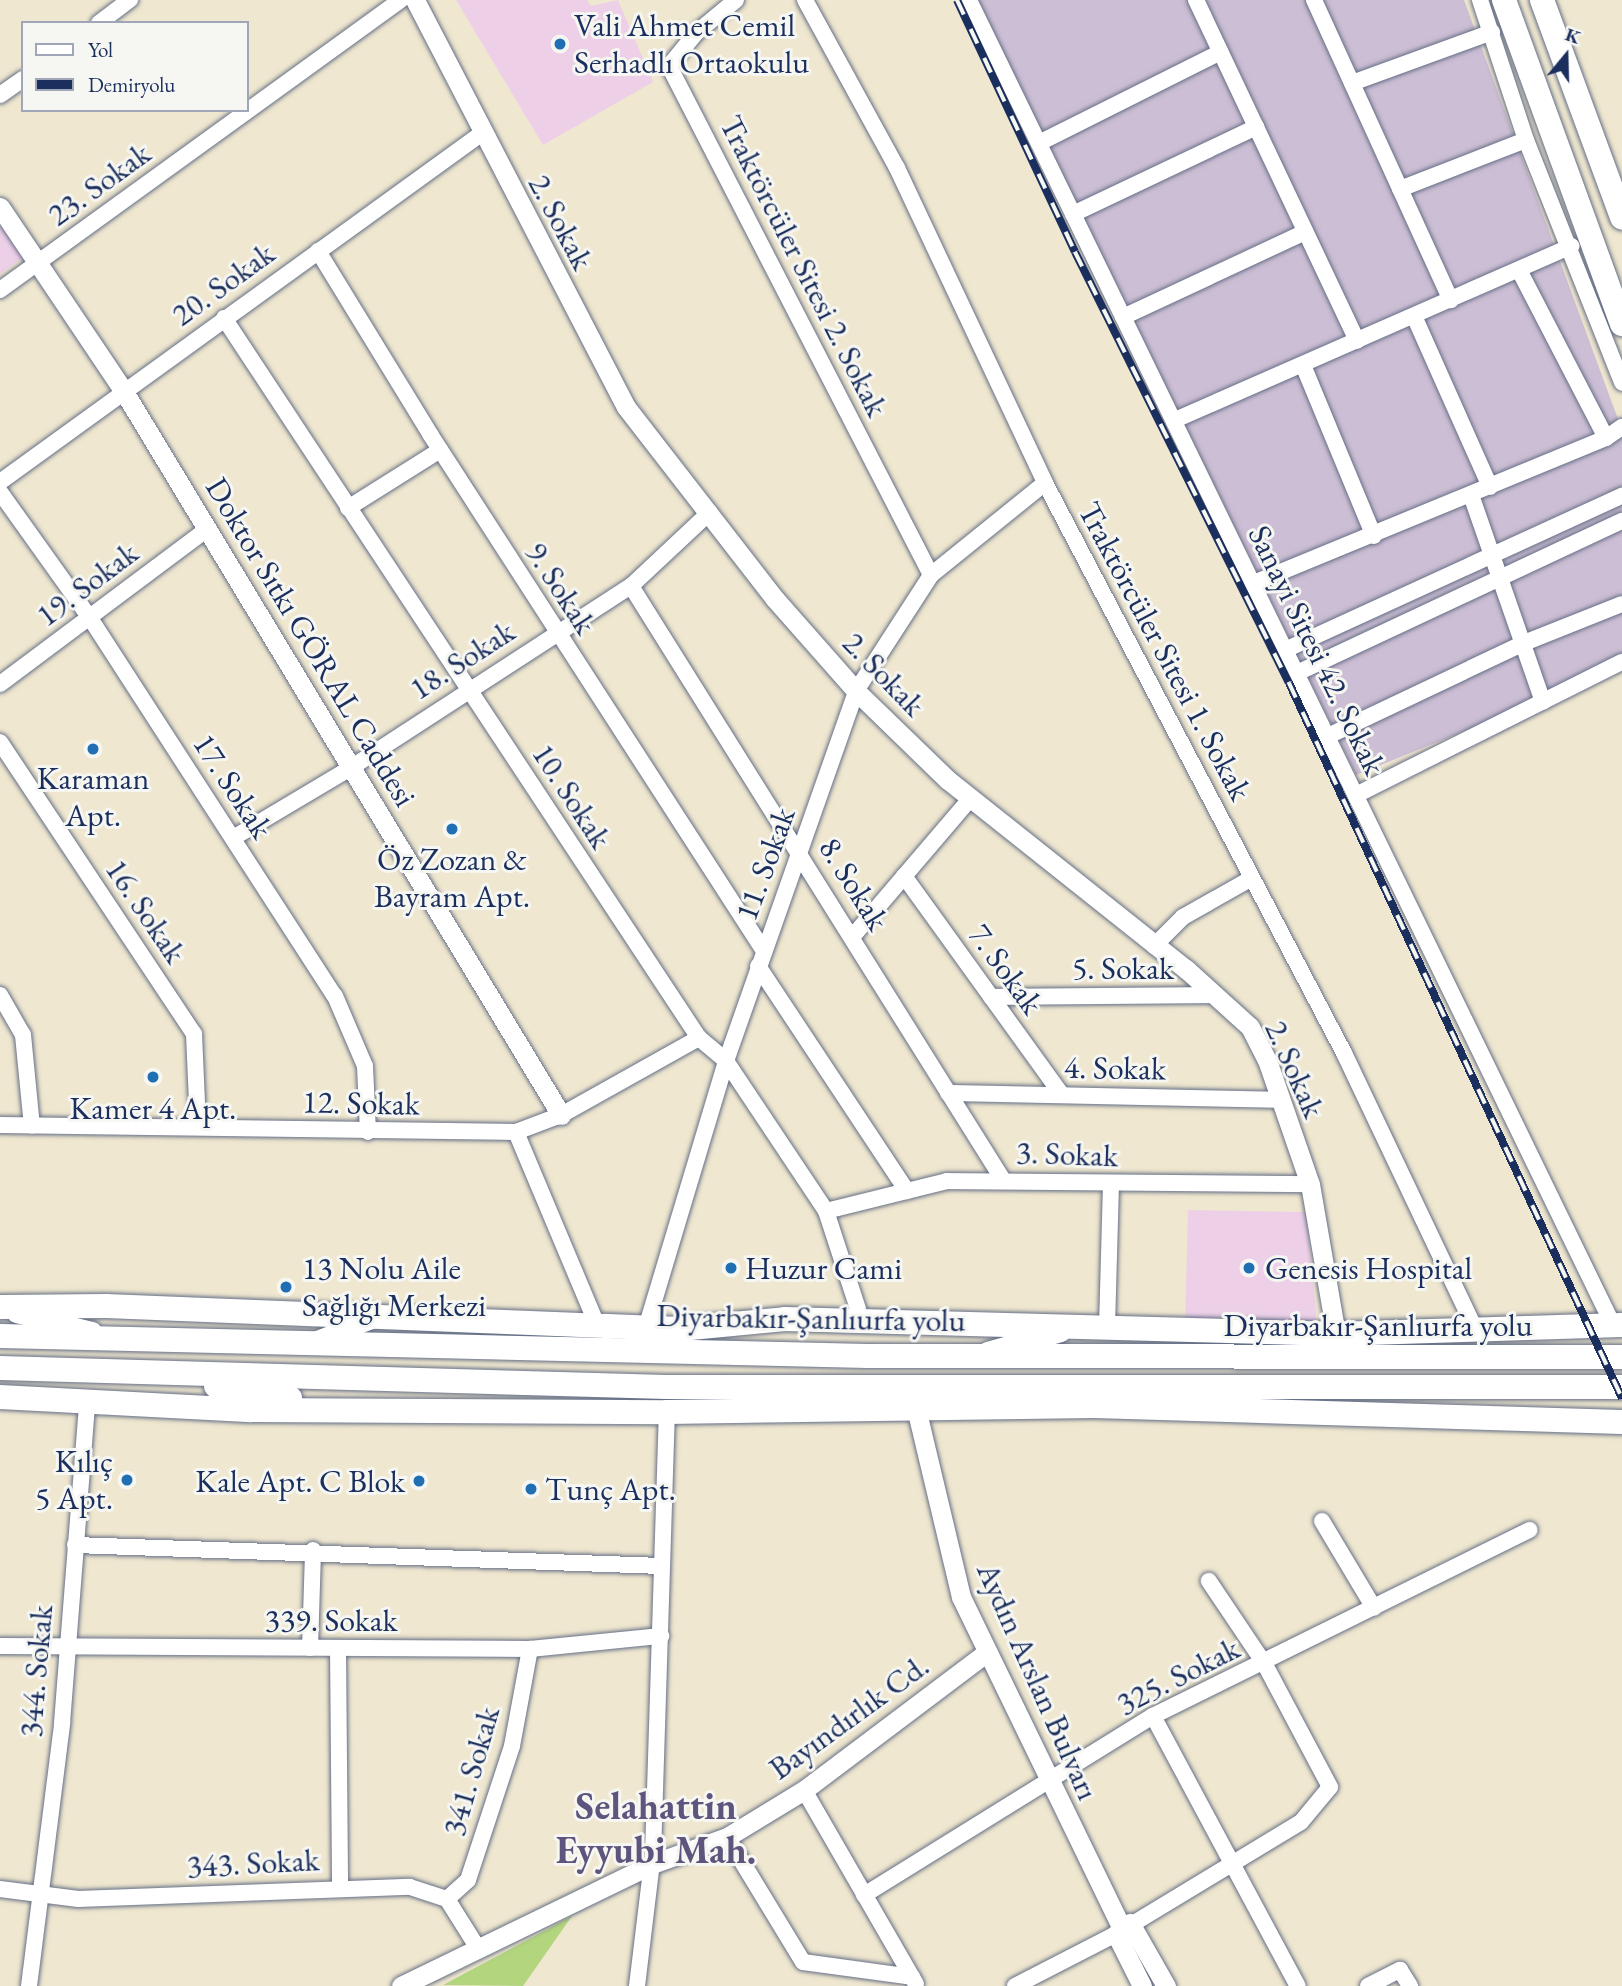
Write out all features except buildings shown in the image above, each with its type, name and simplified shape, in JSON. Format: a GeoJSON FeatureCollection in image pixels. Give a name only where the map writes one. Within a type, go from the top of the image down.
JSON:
{"type":"FeatureCollection","features":[{"type":"Feature","properties":{"kind":"highway"},"geometry":{"type":"LineString","coordinates":[[1504,0],[1622,324]]}},
{"type":"Feature","properties":{"kind":"highway"},"geometry":{"type":"LineString","coordinates":[[1542,0],[1622,218]]}},
{"type":"Feature","properties":{"kind":"highway"},"geometry":{"type":"LineString","coordinates":[[0,1308],[106,1306],[646,1328],[785,1319],[1336,1334],[1617,1325]]}},
{"type":"Feature","properties":{"kind":"highway","name":"Diyarbakır-Şanlıurfa yolu"},"geometry":{"type":"LineString","coordinates":[[0,1336],[868,1356],[980,1354],[1229,1359],[1622,1357]]}},
{"type":"Feature","properties":{"kind":"highway"},"geometry":{"type":"LineString","coordinates":[[0,1368],[667,1387],[910,1384],[1342,1388],[1622,1387]]}},
{"type":"Feature","properties":{"kind":"highway"},"geometry":{"type":"LineString","coordinates":[[108,1370],[368,1409]]}},
{"type":"Feature","properties":{"kind":"highway"},"geometry":{"type":"LineString","coordinates":[[1221,1409],[1342,1388]]}},
{"type":"Feature","properties":{"kind":"highway"},"geometry":{"type":"LineString","coordinates":[[0,1397],[252,1410],[667,1412],[1094,1406],[1622,1422]]}},
{"type":"Feature","properties":{"kind":"main road"},"geometry":{"type":"LineString","coordinates":[[980,1354],[1075,1326]]}},
{"type":"Feature","properties":{"kind":"street"},"geometry":{"type":"LineString","coordinates":[[102,21],[130,0]]}},
{"type":"Feature","properties":{"kind":"street","name":"23. Sokak"},"geometry":{"type":"LineString","coordinates":[[248,110],[401,0]]}},
{"type":"Feature","properties":{"kind":"street","name":"2. Sokak"},"geometry":{"type":"LineString","coordinates":[[415,0],[481,134],[626,407],[775,599],[856,691],[971,799],[1250,1027],[1310,1184],[1336,1334]]}},
{"type":"Feature","properties":{"kind":"street","name":"Traktörcüler Sitesi 2. Sokak"},"geometry":{"type":"LineString","coordinates":[[736,0],[696,33],[669,66],[931,575]]}},
{"type":"Feature","properties":{"kind":"street","name":"Traktörcüler Sitesi 1. Sokak"},"geometry":{"type":"LineString","coordinates":[[805,0],[897,168],[1045,483],[1343,1053],[1475,1329]]}},
{"type":"Feature","properties":{"kind":"street","name":"Sanayi Sitesi 42. Sokak"},"geometry":{"type":"LineString","coordinates":[[970,0],[1285,650],[1617,1325]]}},
{"type":"Feature","properties":{"kind":"street"},"geometry":{"type":"LineString","coordinates":[[1196,0],[1357,341]]}},
{"type":"Feature","properties":{"kind":"street"},"geometry":{"type":"LineString","coordinates":[[1314,0],[1451,300]]}},
{"type":"Feature","properties":{"kind":"street"},"geometry":{"type":"LineString","coordinates":[[1480,0],[1526,140],[1572,246],[1622,383]]}},
{"type":"Feature","properties":{"kind":"street"},"geometry":{"type":"LineString","coordinates":[[1352,83],[1492,32]]}},
{"type":"Feature","properties":{"kind":"street"},"geometry":{"type":"LineString","coordinates":[[1039,143],[1221,52]]}},
{"type":"Feature","properties":{"kind":"street"},"geometry":{"type":"LineString","coordinates":[[0,95],[21,80]]}},
{"type":"Feature","properties":{"kind":"street","name":"23. Sokak"},"geometry":{"type":"LineString","coordinates":[[0,290],[246,112]]}},
{"type":"Feature","properties":{"kind":"street"},"geometry":{"type":"LineString","coordinates":[[1073,214],[1256,127]]}},
{"type":"Feature","properties":{"kind":"street","name":"20. Sokak"},"geometry":{"type":"LineString","coordinates":[[0,482],[123,390],[481,134]]}},
{"type":"Feature","properties":{"kind":"street"},"geometry":{"type":"LineString","coordinates":[[1400,189],[1526,140]]}},
{"type":"Feature","properties":{"kind":"street","name":"Doktor Sıtkı GÖRAL Caddesi"},"geometry":{"type":"LineString","coordinates":[[0,207],[39,261],[123,390],[561,1115]]}},
{"type":"Feature","properties":{"kind":"street"},"geometry":{"type":"LineString","coordinates":[[1123,317],[1305,232]]}},
{"type":"Feature","properties":{"kind":"street"},"geometry":{"type":"LineString","coordinates":[[1175,420],[1572,246]]}},
{"type":"Feature","properties":{"kind":"street","name":"9. Sokak"},"geometry":{"type":"LineString","coordinates":[[318,251],[440,450],[906,1191]]}},
{"type":"Feature","properties":{"kind":"street"},"geometry":{"type":"LineString","coordinates":[[1519,270],[1606,438]]}},
{"type":"Feature","properties":{"kind":"street"},"geometry":{"type":"LineString","coordinates":[[1414,316],[1490,487]]}},
{"type":"Feature","properties":{"kind":"street","name":"10. Sokak"},"geometry":{"type":"LineString","coordinates":[[224,318],[699,1038],[726,1061],[826,1211],[858,1309]]}},
{"type":"Feature","properties":{"kind":"street"},"geometry":{"type":"LineString","coordinates":[[1303,365],[1374,536]]}},
{"type":"Feature","properties":{"kind":"street"},"geometry":{"type":"LineString","coordinates":[[1254,583],[1374,536],[1606,438],[1622,427]]}},
{"type":"Feature","properties":{"kind":"street"},"geometry":{"type":"LineString","coordinates":[[348,508],[440,450]]}},
{"type":"Feature","properties":{"kind":"street","name":"11. Sokak"},"geometry":{"type":"LineString","coordinates":[[646,1328],[726,1061],[856,691],[931,575],[1045,483]]}},
{"type":"Feature","properties":{"kind":"street","name":"17. Sokak"},"geometry":{"type":"LineString","coordinates":[[0,492],[90,618],[335,996],[365,1066],[368,1132]]}},
{"type":"Feature","properties":{"kind":"street"},"geometry":{"type":"LineString","coordinates":[[1471,495],[1543,702]]}},
{"type":"Feature","properties":{"kind":"street"},"geometry":{"type":"LineString","coordinates":[[1285,650],[1622,496]]}},
{"type":"Feature","properties":{"kind":"street","name":"18. Sokak"},"geometry":{"type":"LineString","coordinates":[[233,838],[352,767],[468,689],[631,586],[710,512]]}},
{"type":"Feature","properties":{"kind":"street"},"geometry":{"type":"LineString","coordinates":[[1297,673],[1622,521]]}},
{"type":"Feature","properties":{"kind":"street","name":"19. Sokak"},"geometry":{"type":"LineString","coordinates":[[0,684],[207,528]]}},
{"type":"Feature","properties":{"kind":"street","name":"8. Sokak"},"geometry":{"type":"LineString","coordinates":[[631,586],[853,936],[1003,1180]]}},
{"type":"Feature","properties":{"kind":"street"},"geometry":{"type":"LineString","coordinates":[[1328,736],[1524,643],[1622,604]]}},
{"type":"Feature","properties":{"kind":"street"},"geometry":{"type":"LineString","coordinates":[[1358,794],[1622,662]]}},
{"type":"Feature","properties":{"kind":"street","name":"16. Sokak"},"geometry":{"type":"LineString","coordinates":[[0,741],[194,1034],[198,1127]]}},
{"type":"Feature","properties":{"kind":"street"},"geometry":{"type":"LineString","coordinates":[[853,936],[971,799]]}},
{"type":"Feature","properties":{"kind":"street","name":"7. Sokak"},"geometry":{"type":"LineString","coordinates":[[904,876],[1062,1095]]}},
{"type":"Feature","properties":{"kind":"street"},"geometry":{"type":"LineString","coordinates":[[1154,946],[1183,917],[1252,878]]}},
{"type":"Feature","properties":{"kind":"street"},"geometry":{"type":"LineString","coordinates":[[0,995],[23,1035],[32,1126]]}},
{"type":"Feature","properties":{"kind":"street","name":"5. Sokak"},"geometry":{"type":"LineString","coordinates":[[991,997],[1214,995]]}},
{"type":"Feature","properties":{"kind":"street","name":"12. Sokak"},"geometry":{"type":"LineString","coordinates":[[0,1125],[516,1132],[561,1115],[699,1038]]}},
{"type":"Feature","properties":{"kind":"street","name":"4. Sokak"},"geometry":{"type":"LineString","coordinates":[[948,1093],[1279,1100]]}},
{"type":"Feature","properties":{"kind":"street"},"geometry":{"type":"LineString","coordinates":[[516,1132],[597,1325]]}},
{"type":"Feature","properties":{"kind":"street","name":"3. Sokak"},"geometry":{"type":"LineString","coordinates":[[826,1211],[947,1181],[1310,1184]]}},
{"type":"Feature","properties":{"kind":"street"},"geometry":{"type":"LineString","coordinates":[[1107,1327],[1111,1183]]}},
{"type":"Feature","properties":{"kind":"street"},"geometry":{"type":"LineString","coordinates":[[0,1308],[127,1339]]}},
{"type":"Feature","properties":{"kind":"street"},"geometry":{"type":"LineString","coordinates":[[307,1344],[378,1316]]}},
{"type":"Feature","properties":{"kind":"street","name":"344. Sokak"},"geometry":{"type":"LineString","coordinates":[[29,1986],[68,1650],[87,1402]]}},
{"type":"Feature","properties":{"kind":"street","name":"Aydın Arslan Bulvarı"},"geometry":{"type":"LineString","coordinates":[[916,1408],[961,1597],[1048,1783],[1123,1928],[1166,1986]]}},
{"type":"Feature","properties":{"kind":"street"},"geometry":{"type":"LineString","coordinates":[[637,1986],[652,1864],[667,1412]]}},
{"type":"Feature","properties":{"kind":"street"},"geometry":{"type":"LineString","coordinates":[[1322,1521],[1374,1608]]}},
{"type":"Feature","properties":{"kind":"street","name":"325. Sokak"},"geometry":{"type":"LineString","coordinates":[[864,1895],[1153,1716],[1530,1530]]}},
{"type":"Feature","properties":{"kind":"street"},"geometry":{"type":"LineString","coordinates":[[75,1545],[313,1550],[662,1566]]}},
{"type":"Feature","properties":{"kind":"street"},"geometry":{"type":"LineString","coordinates":[[310,1648],[313,1550]]}},
{"type":"Feature","properties":{"kind":"street"},"geometry":{"type":"LineString","coordinates":[[1015,1986],[1123,1928],[1301,1822],[1330,1787],[1264,1663],[1209,1581]]}},
{"type":"Feature","properties":{"kind":"street","name":"339. Sokak"},"geometry":{"type":"LineString","coordinates":[[0,1646],[68,1650],[530,1649],[661,1636]]}},
{"type":"Feature","properties":{"kind":"street"},"geometry":{"type":"LineString","coordinates":[[338,1648],[340,1886]]}},
{"type":"Feature","properties":{"kind":"street","name":"341. Sokak"},"geometry":{"type":"LineString","coordinates":[[447,1899],[468,1880],[508,1758],[530,1649]]}},
{"type":"Feature","properties":{"kind":"street","name":"Bayındırlık Cd."},"geometry":{"type":"LineString","coordinates":[[401,1986],[425,1979],[652,1864],[727,1837],[804,1790],[987,1652]]}},
{"type":"Feature","properties":{"kind":"street"},"geometry":{"type":"LineString","coordinates":[[1153,1716],[1298,1986]]}},
{"type":"Feature","properties":{"kind":"street"},"geometry":{"type":"LineString","coordinates":[[804,1790],[915,1982]]}},
{"type":"Feature","properties":{"kind":"street"},"geometry":{"type":"LineString","coordinates":[[727,1837],[803,1962],[915,1982]]}},
{"type":"Feature","properties":{"kind":"street","name":"343. Sokak"},"geometry":{"type":"LineString","coordinates":[[0,1889],[78,1899],[340,1886],[410,1887],[447,1899]]}},
{"type":"Feature","properties":{"kind":"street"},"geometry":{"type":"LineString","coordinates":[[447,1899],[479,1950]]}},
{"type":"Feature","properties":{"kind":"street"},"geometry":{"type":"LineString","coordinates":[[1123,1928],[1142,1986]]}},
{"type":"Feature","properties":{"kind":"street"},"geometry":{"type":"LineString","coordinates":[[1368,1986],[1400,1970],[1410,1986]]}},
{"type":"Feature","properties":{"kind":"shaded area","name":"Vali Ahmet Cemil Serhadlı Ortaokulu"},"geometry":{"type":"Polygon","coordinates":[[[456,0],[587,0],[591,6],[618,0],[653,82],[543,145],[456,0]]]}},
{"type":"Feature","properties":{"kind":"shaded area"},"geometry":{"type":"Polygon","coordinates":[[[977,0],[1464,0],[1622,430],[1622,667],[1356,775],[977,0]]]}},
{"type":"Feature","properties":{"kind":"shaded area"},"geometry":{"type":"Polygon","coordinates":[[[0,221],[25,256],[0,274],[0,221]]]}},
{"type":"Feature","properties":{"kind":"shaded area","name":"Genesis Hospital"},"geometry":{"type":"Polygon","coordinates":[[[1188,1210],[1306,1212],[1317,1323],[1185,1326],[1188,1210]]]}},
{"type":"Feature","properties":{"kind":"green space"},"geometry":{"type":"Polygon","coordinates":[[[572,1916],[523,1986],[443,1985],[572,1916]]]}},
{"type":"Feature","properties":{"kind":"railway"},"geometry":{"type":"LineString","coordinates":[[957,0],[1075,252],[1289,683],[1622,1398]]}},
{"type":"Feature","properties":{"kind":"place","name":"Vali Ahmet Cemil Serhadlı Ortaokulu"},"geometry":{"type":"Point","coordinates":[560,44]}},
{"type":"Feature","properties":{"kind":"place","name":"Karaman Apt."},"geometry":{"type":"Point","coordinates":[93,749]}},
{"type":"Feature","properties":{"kind":"place","name":"Öz Zozan & Bayram Apt."},"geometry":{"type":"Point","coordinates":[452,829]}},
{"type":"Feature","properties":{"kind":"place","name":"Kamer 4 Apt."},"geometry":{"type":"Point","coordinates":[153,1077]}},
{"type":"Feature","properties":{"kind":"place","name":"Huzur Cami"},"geometry":{"type":"Point","coordinates":[731,1268]}},
{"type":"Feature","properties":{"kind":"place","name":"Genesis Hospital"},"geometry":{"type":"Point","coordinates":[1249,1268]}},
{"type":"Feature","properties":{"kind":"place","name":"13 Nolu Aile Sağlığı Merkezi"},"geometry":{"type":"Point","coordinates":[286,1287]}},
{"type":"Feature","properties":{"kind":"place","name":"Kılıç 5 Apt."},"geometry":{"type":"Point","coordinates":[127,1480]}},
{"type":"Feature","properties":{"kind":"place","name":"Kale Apt. C Blok"},"geometry":{"type":"Point","coordinates":[419,1481]}},
{"type":"Feature","properties":{"kind":"place","name":"Tunç Apt."},"geometry":{"type":"Point","coordinates":[531,1489]}},
{"type":"Feature","properties":{"kind":"district","name":"Selahattin Eyyubi Mah."},"geometry":{"type":"Point","coordinates":[656,1828]}}]}
